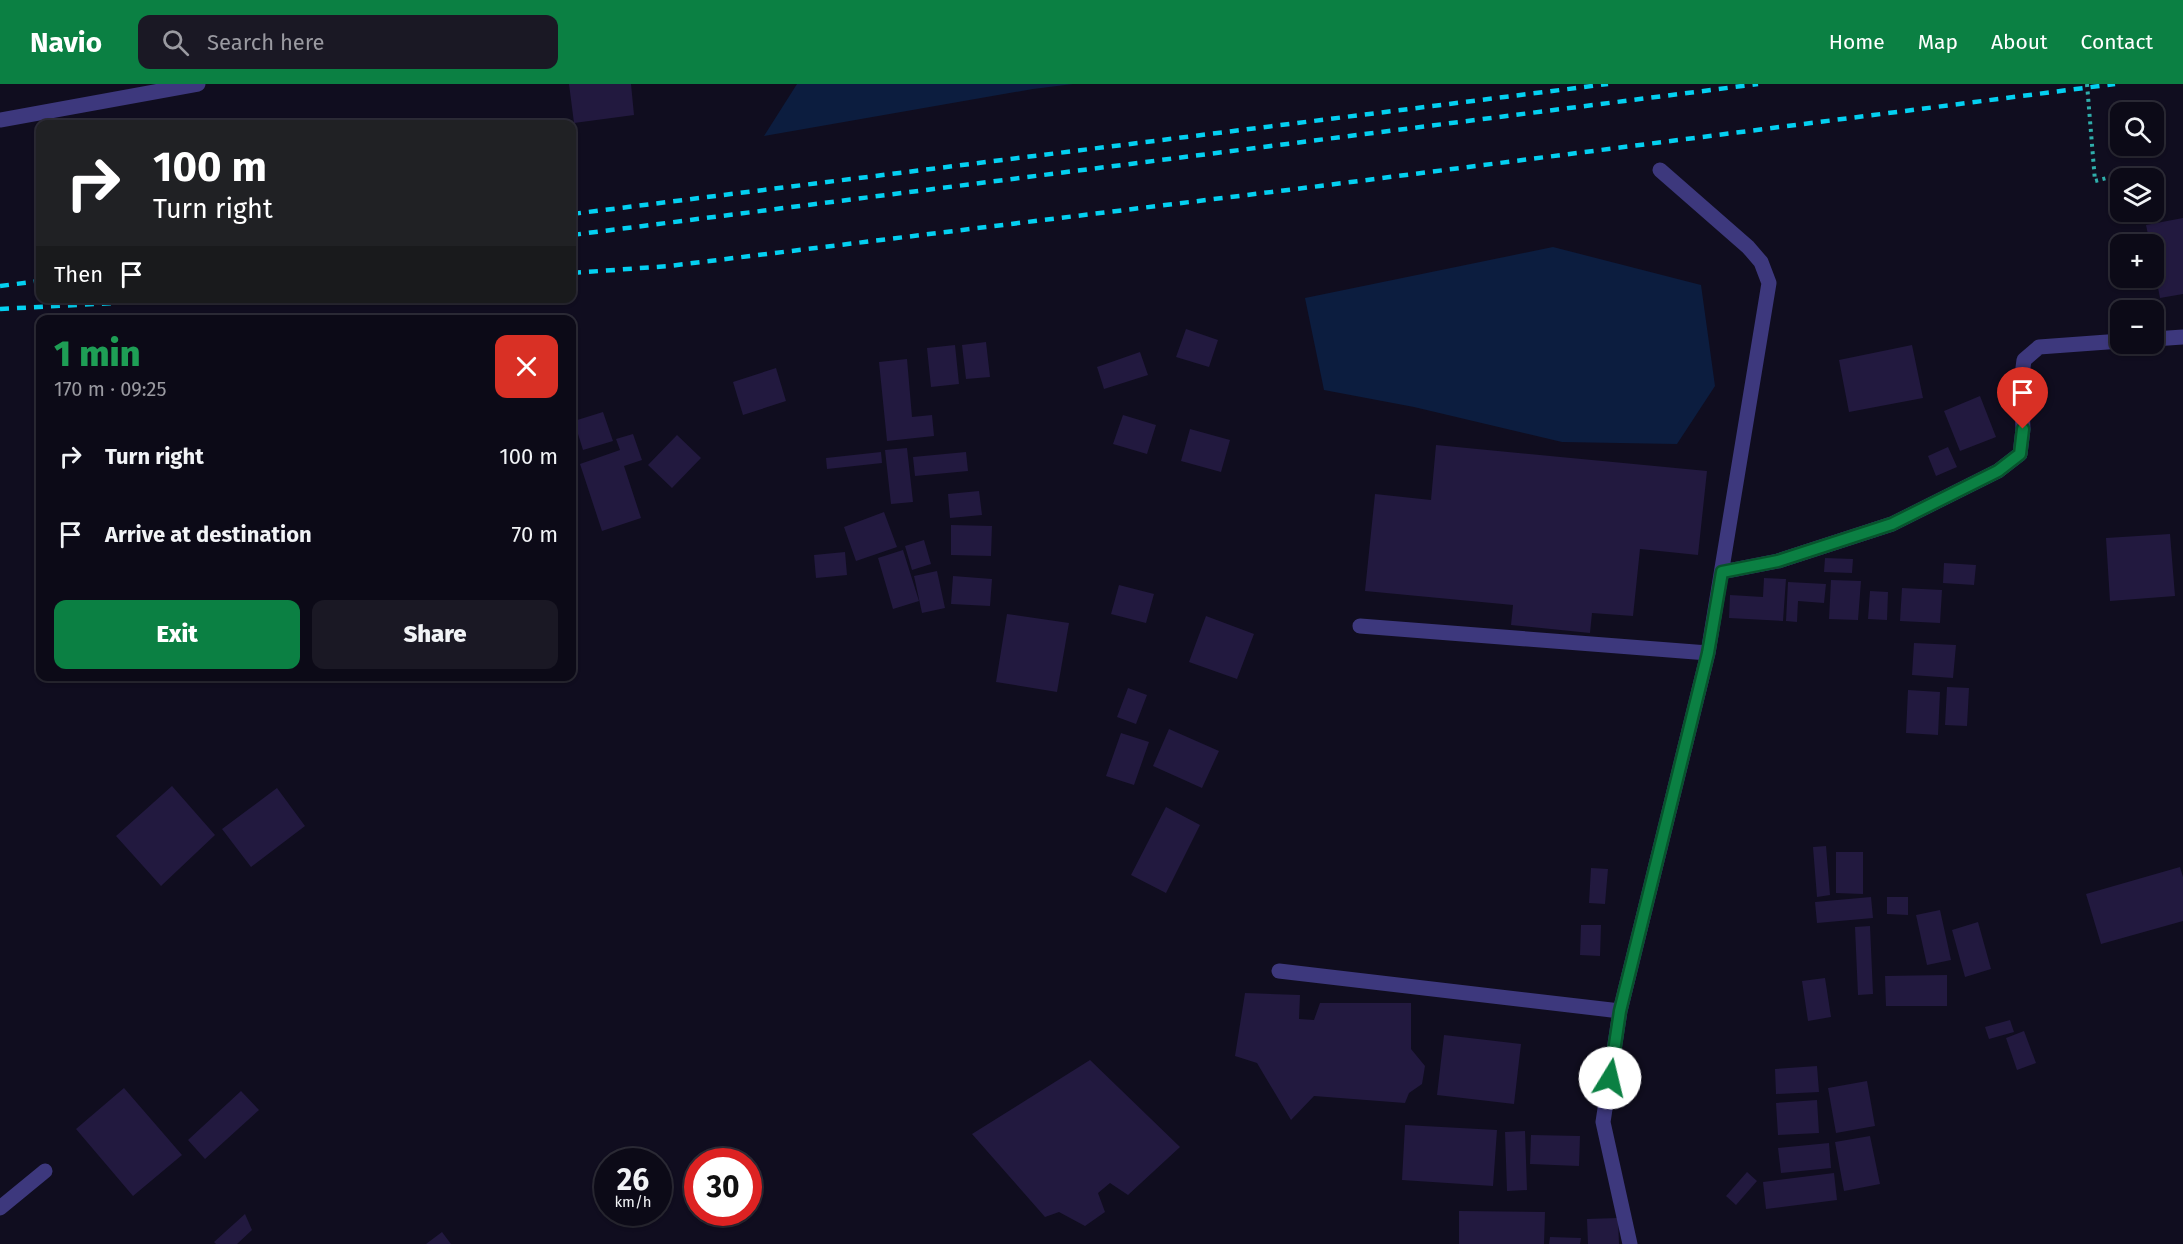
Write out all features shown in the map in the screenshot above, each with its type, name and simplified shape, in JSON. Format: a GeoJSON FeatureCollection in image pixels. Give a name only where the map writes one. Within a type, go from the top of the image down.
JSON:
{"type":"FeatureCollection","features":[{"type":"Feature","properties":{"kind":"street"},"geometry":{"type":"LineString","coordinates":[[0,120],[198,84]]}},
{"type":"Feature","properties":{"kind":"street"},"geometry":{"type":"LineString","coordinates":[[1630,1244],[1603,1122],[1620,1011],[1708,653],[1768,283],[1761,262],[1748,247],[1660,170]]}},
{"type":"Feature","properties":{"kind":"street"},"geometry":{"type":"LineString","coordinates":[[2164,338],[2183,337]]}},
{"type":"Feature","properties":{"kind":"street"},"geometry":{"type":"LineString","coordinates":[[1722,572],[1778,561],[1892,524],[1998,471],[2020,454],[2023,429],[2021,383],[2024,360],[2039,347],[2110,342]]}},
{"type":"Feature","properties":{"kind":"street"},"geometry":{"type":"LineString","coordinates":[[1360,626],[1708,653]]}},
{"type":"Feature","properties":{"kind":"street"},"geometry":{"type":"LineString","coordinates":[[1279,971],[1620,1011]]}},
{"type":"Feature","properties":{"kind":"street"},"geometry":{"type":"LineString","coordinates":[[0,1208],[45,1171]]}},
{"type":"Feature","properties":{"kind":"path"},"geometry":{"type":"LineString","coordinates":[[2087,84],[2095,181],[2110,177]]}},
{"type":"Feature","properties":{"kind":"water"},"geometry":{"type":"Polygon","coordinates":[[[797,84],[1073,84],[764,136],[797,84]]]}},
{"type":"Feature","properties":{"kind":"water"},"geometry":{"type":"Polygon","coordinates":[[[1553,247],[1701,285],[1715,386],[1677,444],[1562,442],[1414,407],[1324,390],[1305,298],[1553,247]]]}},
{"type":"Feature","properties":{"kind":"building"},"geometry":{"type":"Polygon","coordinates":[[[569,84],[631,84],[634,115],[576,123],[574,120],[569,84]]]}},
{"type":"Feature","properties":{"kind":"building"},"geometry":{"type":"Polygon","coordinates":[[[2183,218],[2183,294],[2160,298],[2158,288],[2164,288],[2164,234],[2148,234],[2146,225],[2183,218]]]}},
{"type":"Feature","properties":{"kind":"building"},"geometry":{"type":"Polygon","coordinates":[[[1186,329],[1218,340],[1209,367],[1176,357],[1186,329]]]}},
{"type":"Feature","properties":{"kind":"building"},"geometry":{"type":"Polygon","coordinates":[[[986,342],[990,377],[966,379],[962,345],[986,342]]]}},
{"type":"Feature","properties":{"kind":"building"},"geometry":{"type":"Polygon","coordinates":[[[955,345],[959,384],[931,387],[927,348],[955,345]]]}},
{"type":"Feature","properties":{"kind":"building"},"geometry":{"type":"Polygon","coordinates":[[[1912,345],[1923,398],[1849,412],[1839,360],[1912,345]]]}},
{"type":"Feature","properties":{"kind":"building"},"geometry":{"type":"Polygon","coordinates":[[[1140,352],[1148,375],[1104,389],[1097,367],[1140,352]]]}},
{"type":"Feature","properties":{"kind":"building"},"geometry":{"type":"Polygon","coordinates":[[[907,359],[912,417],[932,415],[934,436],[887,441],[879,362],[907,359]]]}},
{"type":"Feature","properties":{"kind":"building"},"geometry":{"type":"Polygon","coordinates":[[[776,368],[786,401],[743,415],[733,382],[776,368]]]}},
{"type":"Feature","properties":{"kind":"building"},"geometry":{"type":"Polygon","coordinates":[[[1980,396],[1996,437],[1960,451],[1944,411],[1980,396]]]}},
{"type":"Feature","properties":{"kind":"building"},"geometry":{"type":"Polygon","coordinates":[[[603,412],[613,441],[583,450],[576,420],[603,412]]]}},
{"type":"Feature","properties":{"kind":"building"},"geometry":{"type":"Polygon","coordinates":[[[1123,415],[1156,425],[1147,454],[1113,444],[1123,415]]]}},
{"type":"Feature","properties":{"kind":"building"},"geometry":{"type":"Polygon","coordinates":[[[1190,429],[1230,440],[1221,472],[1181,461],[1190,429]]]}},
{"type":"Feature","properties":{"kind":"building"},"geometry":{"type":"Polygon","coordinates":[[[633,434],[642,460],[624,466],[641,518],[602,531],[580,464],[620,450],[616,439],[633,434]]]}},
{"type":"Feature","properties":{"kind":"building"},"geometry":{"type":"Polygon","coordinates":[[[677,435],[701,458],[672,488],[648,465],[677,435]]]}},
{"type":"Feature","properties":{"kind":"building"},"geometry":{"type":"Polygon","coordinates":[[[1436,445],[1707,471],[1698,555],[1640,549],[1633,616],[1592,613],[1590,633],[1511,625],[1513,605],[1365,591],[1375,494],[1431,500],[1436,445]]]}},
{"type":"Feature","properties":{"kind":"building"},"geometry":{"type":"Polygon","coordinates":[[[1948,447],[1957,467],[1936,476],[1928,456],[1948,447]]]}},
{"type":"Feature","properties":{"kind":"building"},"geometry":{"type":"Polygon","coordinates":[[[907,448],[913,502],[891,504],[885,450],[907,448]]]}},
{"type":"Feature","properties":{"kind":"building"},"geometry":{"type":"Polygon","coordinates":[[[881,452],[882,463],[827,469],[826,458],[881,452]]]}},
{"type":"Feature","properties":{"kind":"building"},"geometry":{"type":"Polygon","coordinates":[[[966,452],[968,471],[915,476],[913,457],[966,452]]]}},
{"type":"Feature","properties":{"kind":"building"},"geometry":{"type":"Polygon","coordinates":[[[979,491],[982,515],[950,518],[948,494],[979,491]]]}},
{"type":"Feature","properties":{"kind":"building"},"geometry":{"type":"Polygon","coordinates":[[[884,512],[897,547],[856,561],[844,527],[884,512]]]}},
{"type":"Feature","properties":{"kind":"building"},"geometry":{"type":"Polygon","coordinates":[[[951,525],[992,526],[991,556],[951,555],[951,525]]]}},
{"type":"Feature","properties":{"kind":"building"},"geometry":{"type":"Polygon","coordinates":[[[2170,534],[2175,596],[2110,601],[2106,538],[2170,534]]]}},
{"type":"Feature","properties":{"kind":"building"},"geometry":{"type":"Polygon","coordinates":[[[924,540],[931,564],[912,570],[905,546],[924,540]]]}},
{"type":"Feature","properties":{"kind":"building"},"geometry":{"type":"Polygon","coordinates":[[[903,550],[919,601],[893,609],[878,558],[903,550]]]}},
{"type":"Feature","properties":{"kind":"building"},"geometry":{"type":"Polygon","coordinates":[[[845,552],[847,575],[816,578],[814,555],[845,552]]]}},
{"type":"Feature","properties":{"kind":"building"},"geometry":{"type":"Polygon","coordinates":[[[1825,558],[1853,559],[1852,573],[1824,572],[1825,558]]]}},
{"type":"Feature","properties":{"kind":"building"},"geometry":{"type":"Polygon","coordinates":[[[1944,563],[1976,565],[1974,585],[1943,583],[1944,563]]]}},
{"type":"Feature","properties":{"kind":"building"},"geometry":{"type":"Polygon","coordinates":[[[937,571],[945,608],[922,613],[914,576],[937,571]]]}},
{"type":"Feature","properties":{"kind":"building"},"geometry":{"type":"Polygon","coordinates":[[[953,576],[992,579],[990,606],[951,604],[953,576]]]}},
{"type":"Feature","properties":{"kind":"building"},"geometry":{"type":"Polygon","coordinates":[[[1764,578],[1786,579],[1783,621],[1729,618],[1730,595],[1763,597],[1764,578]]]}},
{"type":"Feature","properties":{"kind":"building"},"geometry":{"type":"Polygon","coordinates":[[[1831,580],[1861,581],[1858,620],[1829,619],[1831,580]]]}},
{"type":"Feature","properties":{"kind":"building"},"geometry":{"type":"Polygon","coordinates":[[[1788,582],[1826,584],[1824,603],[1798,601],[1797,622],[1786,621],[1788,582]]]}},
{"type":"Feature","properties":{"kind":"building"},"geometry":{"type":"Polygon","coordinates":[[[1119,585],[1154,594],[1146,623],[1111,614],[1119,585]]]}},
{"type":"Feature","properties":{"kind":"building"},"geometry":{"type":"Polygon","coordinates":[[[1902,588],[1942,590],[1940,623],[1900,621],[1902,588]]]}},
{"type":"Feature","properties":{"kind":"building"},"geometry":{"type":"Polygon","coordinates":[[[1870,591],[1888,592],[1887,620],[1868,619],[1870,591]]]}},
{"type":"Feature","properties":{"kind":"building"},"geometry":{"type":"Polygon","coordinates":[[[1007,614],[1069,623],[1057,692],[996,682],[1007,614]]]}},
{"type":"Feature","properties":{"kind":"building"},"geometry":{"type":"Polygon","coordinates":[[[1206,616],[1254,634],[1237,679],[1189,662],[1206,616]]]}},
{"type":"Feature","properties":{"kind":"building"},"geometry":{"type":"Polygon","coordinates":[[[1914,643],[1956,645],[1953,678],[1912,675],[1914,643]]]}},
{"type":"Feature","properties":{"kind":"building"},"geometry":{"type":"Polygon","coordinates":[[[1947,687],[1969,688],[1967,726],[1945,725],[1947,687]]]}},
{"type":"Feature","properties":{"kind":"building"},"geometry":{"type":"Polygon","coordinates":[[[1128,688],[1147,695],[1136,724],[1117,717],[1128,688]]]}},
{"type":"Feature","properties":{"kind":"building"},"geometry":{"type":"Polygon","coordinates":[[[1908,690],[1940,692],[1938,735],[1906,733],[1908,690]]]}},
{"type":"Feature","properties":{"kind":"building"},"geometry":{"type":"Polygon","coordinates":[[[1169,729],[1219,751],[1202,788],[1153,766],[1169,729]]]}},
{"type":"Feature","properties":{"kind":"building"},"geometry":{"type":"Polygon","coordinates":[[[1121,733],[1149,742],[1134,785],[1106,776],[1121,733]]]}},
{"type":"Feature","properties":{"kind":"building"},"geometry":{"type":"Polygon","coordinates":[[[172,786],[215,835],[161,886],[116,836],[172,786]]]}},
{"type":"Feature","properties":{"kind":"building"},"geometry":{"type":"Polygon","coordinates":[[[277,788],[305,826],[251,867],[222,829],[277,788]]]}},
{"type":"Feature","properties":{"kind":"building"},"geometry":{"type":"Polygon","coordinates":[[[1166,807],[1200,825],[1166,893],[1131,875],[1166,807]]]}},
{"type":"Feature","properties":{"kind":"building"},"geometry":{"type":"Polygon","coordinates":[[[1826,846],[1830,895],[1817,897],[1813,847],[1826,846]]]}},
{"type":"Feature","properties":{"kind":"building"},"geometry":{"type":"Polygon","coordinates":[[[1836,852],[1863,852],[1863,894],[1836,893],[1836,852]]]}},
{"type":"Feature","properties":{"kind":"building"},"geometry":{"type":"Polygon","coordinates":[[[2180,867],[2183,877],[2183,921],[2101,944],[2086,894],[2180,867]]]}},
{"type":"Feature","properties":{"kind":"building"},"geometry":{"type":"Polygon","coordinates":[[[1591,868],[1608,869],[1605,904],[1589,903],[1591,868]]]}},
{"type":"Feature","properties":{"kind":"building"},"geometry":{"type":"Polygon","coordinates":[[[1871,897],[1873,918],[1817,923],[1815,902],[1871,897]]]}},
{"type":"Feature","properties":{"kind":"building"},"geometry":{"type":"Polygon","coordinates":[[[1887,897],[1908,897],[1908,915],[1887,914],[1887,897]]]}},
{"type":"Feature","properties":{"kind":"building"},"geometry":{"type":"Polygon","coordinates":[[[1940,910],[1951,960],[1927,965],[1916,915],[1940,910]]]}},
{"type":"Feature","properties":{"kind":"building"},"geometry":{"type":"Polygon","coordinates":[[[1978,922],[1991,969],[1965,977],[1952,930],[1978,922]]]}},
{"type":"Feature","properties":{"kind":"building"},"geometry":{"type":"Polygon","coordinates":[[[1581,925],[1601,925],[1600,956],[1580,955],[1581,925]]]}},
{"type":"Feature","properties":{"kind":"building"},"geometry":{"type":"Polygon","coordinates":[[[1870,926],[1873,994],[1858,995],[1855,927],[1870,926]]]}},
{"type":"Feature","properties":{"kind":"building"},"geometry":{"type":"Polygon","coordinates":[[[1947,975],[1947,1006],[1886,1006],[1885,976],[1947,975]]]}},
{"type":"Feature","properties":{"kind":"building"},"geometry":{"type":"Polygon","coordinates":[[[1825,978],[1831,1017],[1808,1021],[1802,981],[1825,978]]]}},
{"type":"Feature","properties":{"kind":"building"},"geometry":{"type":"Polygon","coordinates":[[[1245,993],[1300,995],[1299,1019],[1314,1020],[1320,1003],[1411,1003],[1411,1049],[1425,1066],[1422,1084],[1409,1093],[1405,1103],[1314,1096],[1291,1120],[1257,1063],[1235,1056],[1245,993]]]}},
{"type":"Feature","properties":{"kind":"building"},"geometry":{"type":"Polygon","coordinates":[[[2010,1020],[2014,1032],[1989,1039],[1985,1027],[2010,1020]]]}},
{"type":"Feature","properties":{"kind":"building"},"geometry":{"type":"Polygon","coordinates":[[[2024,1031],[2036,1063],[2017,1070],[2006,1038],[2024,1031]]]}},
{"type":"Feature","properties":{"kind":"building"},"geometry":{"type":"Polygon","coordinates":[[[1444,1035],[1521,1044],[1514,1104],[1437,1095],[1444,1035]]]}},
{"type":"Feature","properties":{"kind":"building"},"geometry":{"type":"Polygon","coordinates":[[[1090,1060],[1180,1147],[1128,1195],[1110,1183],[1098,1193],[1105,1212],[1085,1226],[1059,1212],[1045,1217],[972,1134],[1090,1060]]]}},
{"type":"Feature","properties":{"kind":"building"},"geometry":{"type":"Polygon","coordinates":[[[1817,1066],[1819,1092],[1776,1094],[1775,1069],[1817,1066]]]}},
{"type":"Feature","properties":{"kind":"building"},"geometry":{"type":"Polygon","coordinates":[[[1867,1081],[1875,1126],[1836,1133],[1828,1088],[1867,1081]]]}},
{"type":"Feature","properties":{"kind":"building"},"geometry":{"type":"Polygon","coordinates":[[[124,1088],[182,1155],[133,1196],[76,1129],[124,1088]]]}},
{"type":"Feature","properties":{"kind":"building"},"geometry":{"type":"Polygon","coordinates":[[[241,1091],[259,1110],[205,1159],[188,1140],[241,1091]]]}},
{"type":"Feature","properties":{"kind":"building"},"geometry":{"type":"Polygon","coordinates":[[[1817,1100],[1819,1133],[1778,1135],[1776,1103],[1817,1100]]]}},
{"type":"Feature","properties":{"kind":"building"},"geometry":{"type":"Polygon","coordinates":[[[1405,1125],[1497,1130],[1493,1186],[1402,1180],[1405,1125]]]}},
{"type":"Feature","properties":{"kind":"building"},"geometry":{"type":"Polygon","coordinates":[[[1525,1131],[1527,1190],[1507,1191],[1505,1132],[1525,1131]]]}},
{"type":"Feature","properties":{"kind":"building"},"geometry":{"type":"Polygon","coordinates":[[[1531,1135],[1580,1136],[1579,1166],[1530,1164],[1531,1135]]]}},
{"type":"Feature","properties":{"kind":"building"},"geometry":{"type":"Polygon","coordinates":[[[1870,1136],[1880,1184],[1844,1191],[1835,1142],[1870,1136]]]}},
{"type":"Feature","properties":{"kind":"building"},"geometry":{"type":"Polygon","coordinates":[[[1829,1143],[1831,1168],[1781,1173],[1778,1148],[1829,1143]]]}},
{"type":"Feature","properties":{"kind":"building"},"geometry":{"type":"Polygon","coordinates":[[[1747,1172],[1757,1181],[1736,1205],[1726,1196],[1747,1172]]]}},
{"type":"Feature","properties":{"kind":"building"},"geometry":{"type":"Polygon","coordinates":[[[1834,1173],[1837,1200],[1766,1209],[1763,1182],[1834,1173]]]}},
{"type":"Feature","properties":{"kind":"building"},"geometry":{"type":"Polygon","coordinates":[[[1459,1211],[1545,1212],[1544,1244],[1459,1244],[1459,1211]]]}},
{"type":"Feature","properties":{"kind":"building"},"geometry":{"type":"Polygon","coordinates":[[[245,1214],[252,1230],[237,1244],[216,1244],[214,1242],[245,1214]]]}},
{"type":"Feature","properties":{"kind":"building"},"geometry":{"type":"Polygon","coordinates":[[[1618,1218],[1619,1244],[1588,1244],[1587,1219],[1618,1218]]]}},
{"type":"Feature","properties":{"kind":"building"},"geometry":{"type":"Polygon","coordinates":[[[442,1232],[451,1244],[426,1244],[442,1232]]]}},
{"type":"Feature","properties":{"kind":"building"},"geometry":{"type":"Polygon","coordinates":[[[1550,1237],[1581,1238],[1580,1244],[1549,1244],[1550,1237]]]}},
{"type":"Feature","properties":{"kind":"railway"},"geometry":{"type":"LineString","coordinates":[[576,213],[1608,84]]}},
{"type":"Feature","properties":{"kind":"railway"},"geometry":{"type":"LineString","coordinates":[[576,234],[1758,84]]}},
{"type":"Feature","properties":{"kind":"railway"},"geometry":{"type":"LineString","coordinates":[[576,273],[669,266],[1320,186],[2115,84]]}},
{"type":"Feature","properties":{"kind":"railway"},"geometry":{"type":"LineString","coordinates":[[0,286],[36,282]]}},
{"type":"Feature","properties":{"kind":"railway"},"geometry":{"type":"LineString","coordinates":[[0,309],[115,303]]}},
{"type":"Feature","properties":{"kind":"route"},"geometry":{"type":"LineString","coordinates":[[1610,1078],[1620,1011],[1708,653],[1722,572],[1778,561],[1892,524],[1998,471],[2020,454],[2023,429]]}}]}
